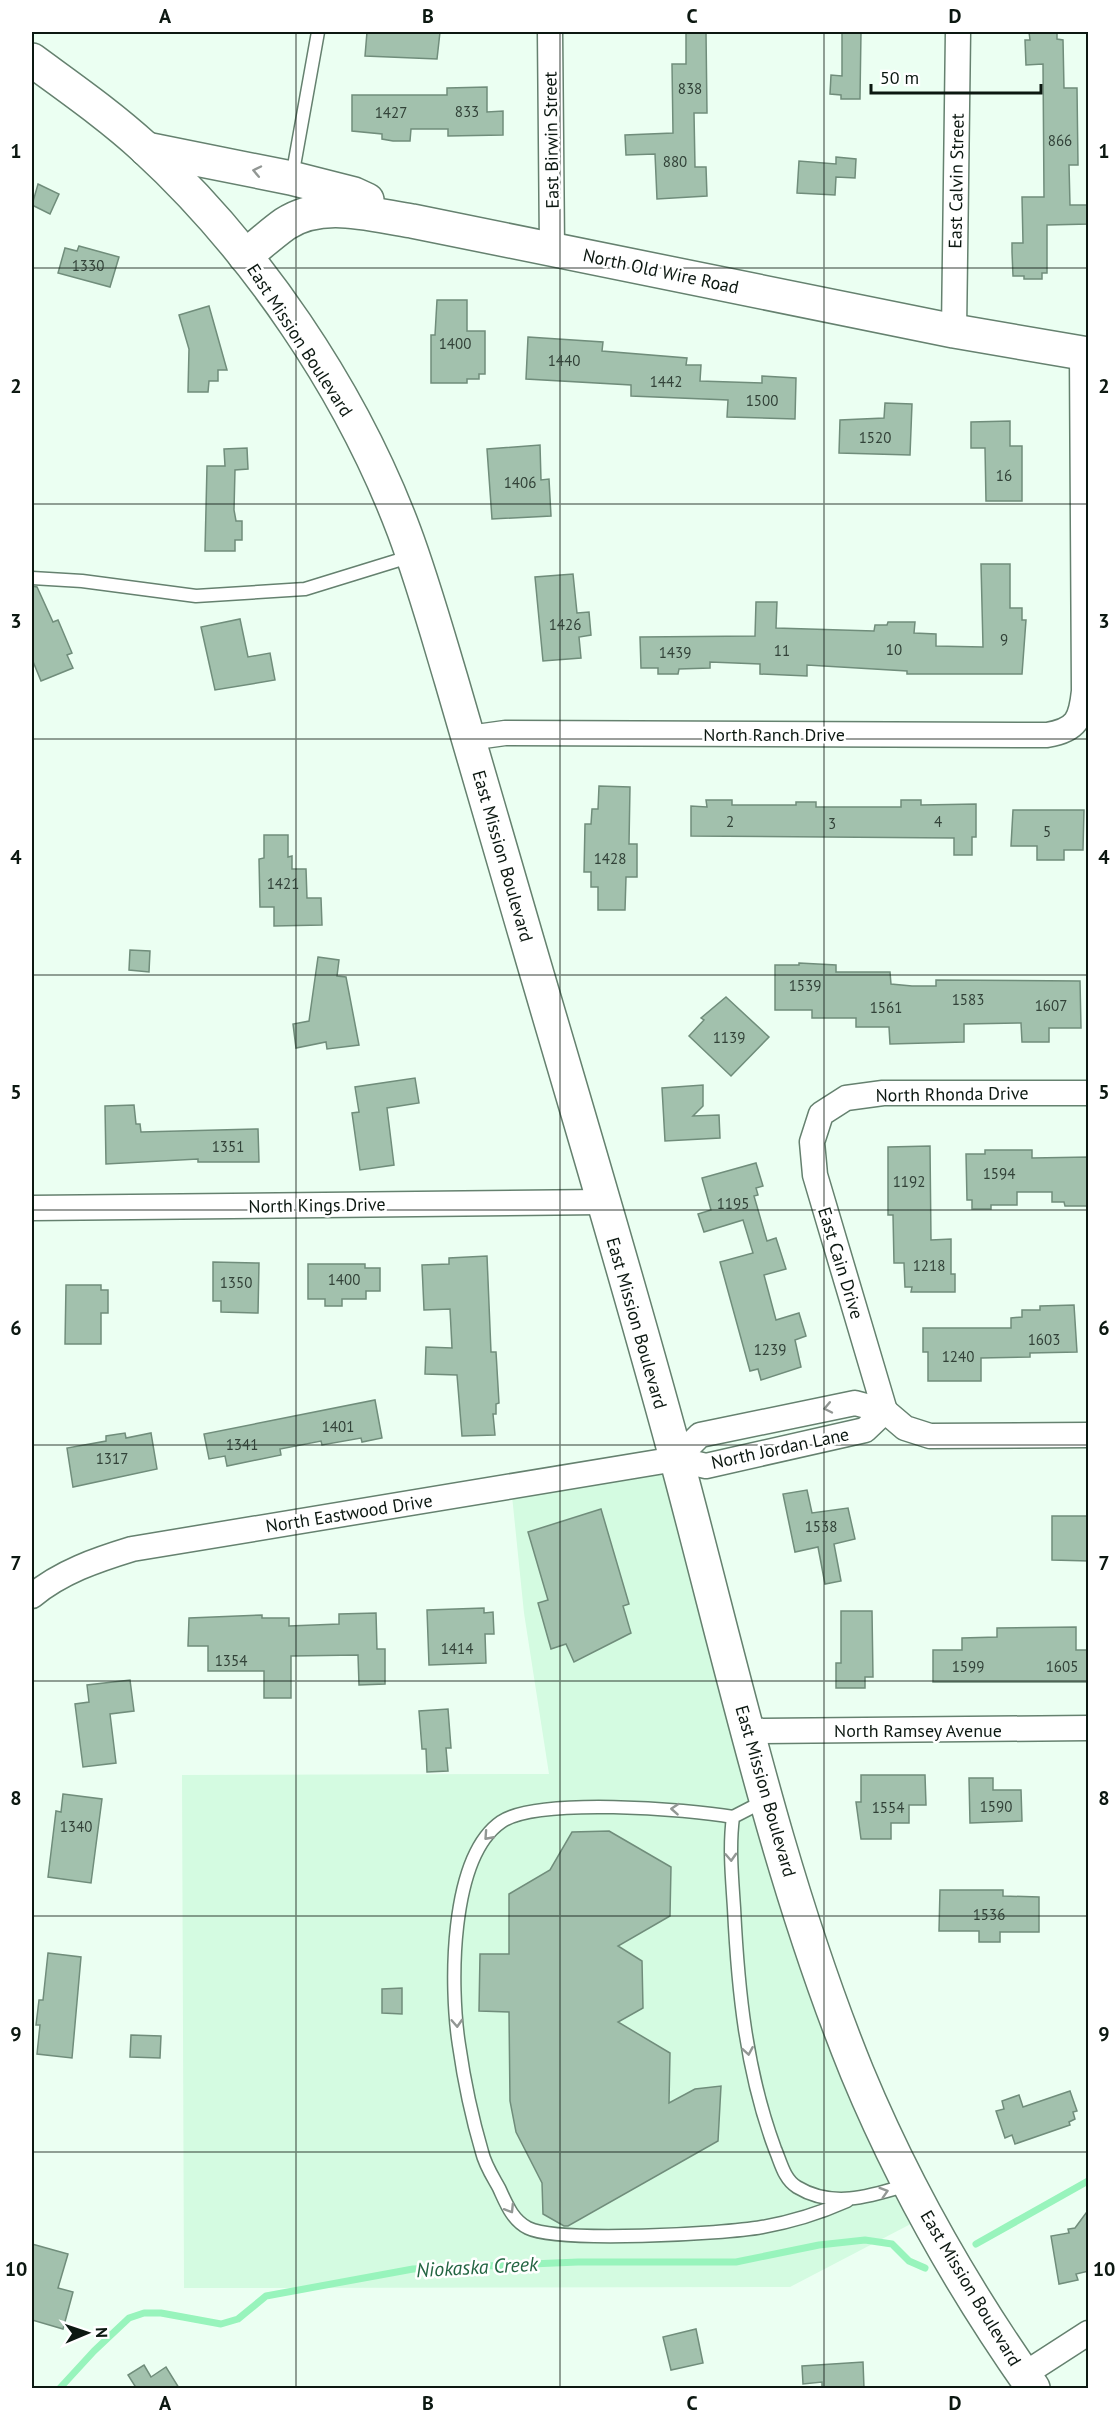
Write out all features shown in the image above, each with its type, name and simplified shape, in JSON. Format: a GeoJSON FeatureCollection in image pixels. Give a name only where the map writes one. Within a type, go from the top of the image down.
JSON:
{"type":"FeatureCollection","features":[{"type":"Feature","properties":{"kind":"main road","name":"East Mission Boulevard"},"geometry":{"type":"LineString","coordinates":[[32,60],[97,107],[146,148],[245,256],[312,351],[347,410],[377,469],[413,556],[469,738],[676,1459],[748,1731],[800,1910],[855,2066],[911,2184],[946,2254],[1028,2382]]}},
{"type":"Feature","properties":{"kind":"main road"},"geometry":{"type":"LineString","coordinates":[[146,148],[291,178],[354,194],[412,221]]}},
{"type":"Feature","properties":{"kind":"main road","name":"North Old Wire Road"},"geometry":{"type":"LineString","coordinates":[[245,256],[286,223],[310,212],[331,210],[412,221],[954,331],[1085,353]]}},
{"type":"Feature","properties":{"kind":"street","name":"East Birwin Street"},"geometry":{"type":"LineString","coordinates":[[550,32],[552,248]]}},
{"type":"Feature","properties":{"kind":"street","name":"East Calvin Street"},"geometry":{"type":"LineString","coordinates":[[954,331],[958,32]]}},
{"type":"Feature","properties":{"kind":"street","name":"North Ranch Drive"},"geometry":{"type":"LineString","coordinates":[[469,738],[505,733],[1047,735],[1062,732],[1076,723],[1082,709],[1084,691],[1085,353]]}},
{"type":"Feature","properties":{"kind":"street","name":"North Rhonda Drive"},"geometry":{"type":"LineString","coordinates":[[820,1114],[846,1098],[884,1093],[1089,1093]]}},
{"type":"Feature","properties":{"kind":"street","name":"East Cain Drive"},"geometry":{"type":"LineString","coordinates":[[820,1114],[812,1142],[815,1175],[885,1411]]}},
{"type":"Feature","properties":{"kind":"street","name":"North Kings Drive"},"geometry":{"type":"LineString","coordinates":[[32,1208],[602,1202]]}},
{"type":"Feature","properties":{"kind":"street"},"geometry":{"type":"LineString","coordinates":[[885,1411],[905,1428],[930,1436],[1089,1435]]}},
{"type":"Feature","properties":{"kind":"street","name":"North Jordan Lane"},"geometry":{"type":"LineString","coordinates":[[676,1459],[706,1466],[866,1430],[885,1411]]}},
{"type":"Feature","properties":{"kind":"street","name":"North Eastwood Drive"},"geometry":{"type":"LineString","coordinates":[[32,1596],[43,1587],[83,1565],[132,1549],[676,1459]]}},
{"type":"Feature","properties":{"kind":"street","name":"North Ramsey Avenue"},"geometry":{"type":"LineString","coordinates":[[748,1731],[1089,1728]]}},
{"type":"Feature","properties":{"kind":"street"},"geometry":{"type":"LineString","coordinates":[[1028,2382],[1089,2334]]}},
{"type":"Feature","properties":{"kind":"lane"},"geometry":{"type":"LineString","coordinates":[[291,178],[318,32]]}},
{"type":"Feature","properties":{"kind":"lane"},"geometry":{"type":"LineString","coordinates":[[32,578],[82,581],[196,596],[305,589],[413,556]]}},
{"type":"Feature","properties":{"kind":"lane"},"geometry":{"type":"LineString","coordinates":[[768,1799],[733,1817],[694,1810],[648,1807],[541,1811],[517,1815],[501,1822],[484,1837],[471,1860],[458,1916],[455,1974],[459,2044],[482,2155],[512,2215],[528,2228],[550,2233],[589,2236],[735,2231],[762,2227],[820,2213],[847,2200],[911,2184]]}},
{"type":"Feature","properties":{"kind":"lane"},"geometry":{"type":"LineString","coordinates":[[733,1817],[730,1838],[738,1965],[747,2053],[763,2115],[787,2179],[798,2188],[825,2197],[847,2200]]}},
{"type":"Feature","properties":{"kind":"shaded area"},"geometry":{"type":"Polygon","coordinates":[[[676,1459],[748,1731],[926,2216],[790,2287],[184,2288],[182,1775],[549,1774],[524,1613],[511,1486],[676,1459]]]}},
{"type":"Feature","properties":{"kind":"building"},"geometry":{"type":"Polygon","coordinates":[[[367,32],[440,32],[437,59],[365,56],[367,32]]]}},
{"type":"Feature","properties":{"kind":"building"},"geometry":{"type":"Polygon","coordinates":[[[686,32],[706,32],[707,113],[694,113],[695,167],[706,167],[707,196],[657,199],[655,154],[626,155],[625,135],[673,133],[672,64],[686,64],[686,32]]]}},
{"type":"Feature","properties":{"kind":"building"},"geometry":{"type":"Polygon","coordinates":[[[842,32],[861,32],[860,99],[841,99],[841,95],[830,94],[831,75],[842,76],[842,32]]]}},
{"type":"Feature","properties":{"kind":"building"},"geometry":{"type":"Polygon","coordinates":[[[1029,32],[1057,32],[1057,39],[1063,40],[1064,88],[1077,88],[1078,165],[1069,165],[1070,205],[1089,205],[1089,224],[1047,225],[1047,273],[1042,273],[1042,279],[1024,279],[1024,276],[1013,276],[1012,243],[1023,243],[1022,197],[1044,197],[1043,64],[1026,65],[1025,40],[1030,40],[1029,32]]]}},
{"type":"Feature","properties":{"kind":"building"},"geometry":{"type":"Polygon","coordinates":[[[487,87],[487,112],[503,111],[503,135],[448,136],[448,129],[411,129],[410,141],[393,141],[382,139],[382,134],[352,131],[352,95],[447,95],[447,88],[487,87]]]}},
{"type":"Feature","properties":{"kind":"building"},"geometry":{"type":"Polygon","coordinates":[[[836,157],[856,159],[855,178],[836,177],[835,195],[797,193],[799,161],[836,164],[836,157]]]}},
{"type":"Feature","properties":{"kind":"building"},"geometry":{"type":"Polygon","coordinates":[[[38,184],[59,194],[50,214],[32,205],[38,184]]]}},
{"type":"Feature","properties":{"kind":"building"},"geometry":{"type":"Polygon","coordinates":[[[79,246],[119,257],[110,287],[58,273],[65,248],[77,251],[79,246]]]}},
{"type":"Feature","properties":{"kind":"building"},"geometry":{"type":"Polygon","coordinates":[[[437,300],[467,300],[467,331],[485,331],[485,374],[479,374],[479,379],[467,379],[467,383],[431,383],[431,335],[435,335],[437,300]]]}},
{"type":"Feature","properties":{"kind":"building"},"geometry":{"type":"Polygon","coordinates":[[[209,306],[227,370],[218,370],[218,381],[209,381],[208,392],[188,392],[189,349],[179,315],[209,306]]]}},
{"type":"Feature","properties":{"kind":"building"},"geometry":{"type":"Polygon","coordinates":[[[528,337],[603,342],[602,351],[687,358],[686,365],[701,365],[700,381],[762,383],[762,376],[796,378],[795,419],[727,417],[728,400],[631,396],[631,385],[526,379],[528,337]]]}},
{"type":"Feature","properties":{"kind":"building"},"geometry":{"type":"Polygon","coordinates":[[[885,403],[912,404],[910,455],[839,453],[840,420],[884,418],[885,403]]]}},
{"type":"Feature","properties":{"kind":"building"},"geometry":{"type":"Polygon","coordinates":[[[1010,421],[1010,446],[1022,446],[1022,501],[986,501],[985,448],[971,448],[971,422],[1010,421]]]}},
{"type":"Feature","properties":{"kind":"building"},"geometry":{"type":"Polygon","coordinates":[[[540,445],[541,480],[549,479],[551,516],[492,519],[487,449],[540,445]]]}},
{"type":"Feature","properties":{"kind":"building"},"geometry":{"type":"Polygon","coordinates":[[[247,448],[248,469],[235,470],[234,510],[236,521],[242,521],[242,540],[235,540],[235,551],[205,551],[207,466],[225,466],[224,449],[247,448]]]}},
{"type":"Feature","properties":{"kind":"building"},"geometry":{"type":"Polygon","coordinates":[[[981,564],[1010,564],[1010,608],[1022,608],[1022,620],[1026,620],[1022,674],[907,674],[907,671],[807,665],[807,676],[760,674],[760,664],[710,662],[710,668],[679,669],[678,674],[658,674],[658,668],[641,668],[640,637],[755,636],[756,602],[777,602],[776,628],[874,631],[875,625],[887,625],[888,622],[915,622],[914,633],[936,634],[936,646],[983,647],[981,564]]]}},
{"type":"Feature","properties":{"kind":"building"},"geometry":{"type":"Polygon","coordinates":[[[573,574],[577,613],[589,612],[591,635],[579,637],[581,658],[543,661],[535,577],[573,574]]]}},
{"type":"Feature","properties":{"kind":"building"},"geometry":{"type":"Polygon","coordinates":[[[32,586],[37,587],[53,622],[58,620],[72,653],[67,655],[73,668],[41,681],[32,659],[32,586]]]}},
{"type":"Feature","properties":{"kind":"building"},"geometry":{"type":"Polygon","coordinates":[[[240,619],[248,657],[270,653],[275,680],[215,690],[201,627],[240,619]]]}},
{"type":"Feature","properties":{"kind":"building"},"geometry":{"type":"Polygon","coordinates":[[[599,786],[630,787],[629,844],[637,844],[637,877],[626,877],[625,910],[598,910],[598,887],[591,887],[591,872],[584,872],[585,824],[591,824],[592,809],[598,809],[599,786]]]}},
{"type":"Feature","properties":{"kind":"building"},"geometry":{"type":"Polygon","coordinates":[[[706,800],[732,800],[732,805],[796,805],[796,802],[816,802],[816,807],[901,807],[901,800],[921,800],[921,805],[976,804],[976,837],[972,837],[972,855],[954,855],[954,838],[691,836],[691,806],[707,807],[706,800]]]}},
{"type":"Feature","properties":{"kind":"building"},"geometry":{"type":"Polygon","coordinates":[[[1013,810],[1084,810],[1083,850],[1064,850],[1064,860],[1037,860],[1037,846],[1011,846],[1013,810]]]}},
{"type":"Feature","properties":{"kind":"building"},"geometry":{"type":"Polygon","coordinates":[[[264,835],[288,835],[288,857],[292,856],[292,869],[306,869],[307,898],[321,898],[322,925],[274,926],[274,907],[260,907],[259,859],[264,858],[264,835]]]}},
{"type":"Feature","properties":{"kind":"building"},"geometry":{"type":"Polygon","coordinates":[[[130,950],[150,951],[149,972],[129,970],[130,950]]]}},
{"type":"Feature","properties":{"kind":"building"},"geometry":{"type":"Polygon","coordinates":[[[318,957],[339,960],[337,976],[346,977],[359,1045],[327,1049],[326,1042],[296,1048],[293,1024],[309,1021],[318,957]]]}},
{"type":"Feature","properties":{"kind":"building"},"geometry":{"type":"Polygon","coordinates":[[[799,963],[836,965],[836,972],[890,972],[891,984],[912,986],[936,986],[936,980],[1080,981],[1081,1028],[1049,1028],[1049,1042],[1022,1042],[1021,1023],[964,1024],[964,1042],[890,1044],[889,1027],[856,1027],[856,1018],[812,1018],[812,1010],[775,1010],[775,965],[799,965],[799,963]]]}},
{"type":"Feature","properties":{"kind":"building"},"geometry":{"type":"Polygon","coordinates":[[[726,997],[769,1037],[731,1076],[689,1036],[704,1020],[701,1018],[726,997]]]}},
{"type":"Feature","properties":{"kind":"building"},"geometry":{"type":"Polygon","coordinates":[[[415,1078],[419,1103],[387,1108],[394,1165],[360,1170],[352,1113],[359,1112],[355,1087],[415,1078]]]}},
{"type":"Feature","properties":{"kind":"building"},"geometry":{"type":"Polygon","coordinates":[[[703,1085],[703,1106],[693,1116],[719,1115],[720,1138],[665,1141],[662,1088],[703,1085]]]}},
{"type":"Feature","properties":{"kind":"building"},"geometry":{"type":"Polygon","coordinates":[[[134,1105],[136,1124],[140,1124],[141,1132],[258,1129],[259,1162],[198,1162],[198,1159],[106,1164],[105,1106],[134,1105]]]}},
{"type":"Feature","properties":{"kind":"building"},"geometry":{"type":"Polygon","coordinates":[[[930,1146],[931,1240],[951,1239],[951,1274],[955,1274],[955,1292],[911,1292],[912,1287],[905,1287],[904,1263],[894,1263],[893,1215],[888,1215],[888,1147],[930,1146]]]}},
{"type":"Feature","properties":{"kind":"building"},"geometry":{"type":"Polygon","coordinates":[[[985,1150],[1032,1150],[1032,1158],[1089,1157],[1089,1206],[1065,1206],[1064,1202],[1052,1202],[1052,1192],[1017,1192],[1017,1205],[991,1205],[991,1209],[972,1209],[972,1200],[967,1200],[966,1154],[985,1154],[985,1150]]]}},
{"type":"Feature","properties":{"kind":"building"},"geometry":{"type":"Polygon","coordinates":[[[756,1163],[763,1186],[756,1188],[758,1195],[754,1196],[767,1241],[776,1238],[786,1269],[764,1275],[776,1320],[799,1313],[806,1336],[795,1340],[801,1367],[761,1380],[758,1369],[750,1371],[720,1262],[753,1253],[743,1220],[704,1232],[698,1214],[711,1210],[702,1178],[756,1163]]]}},
{"type":"Feature","properties":{"kind":"building"},"geometry":{"type":"Polygon","coordinates":[[[487,1256],[491,1352],[496,1352],[499,1403],[496,1404],[496,1414],[493,1414],[495,1435],[462,1436],[457,1375],[425,1374],[426,1347],[452,1348],[450,1309],[424,1310],[422,1265],[449,1264],[449,1258],[487,1256]]]}},
{"type":"Feature","properties":{"kind":"building"},"geometry":{"type":"Polygon","coordinates":[[[213,1262],[259,1263],[258,1313],[221,1312],[221,1301],[213,1301],[213,1262]]]}},
{"type":"Feature","properties":{"kind":"building"},"geometry":{"type":"Polygon","coordinates":[[[308,1264],[365,1264],[365,1268],[380,1268],[380,1291],[366,1291],[366,1299],[342,1299],[342,1306],[325,1306],[325,1299],[308,1299],[308,1264]]]}},
{"type":"Feature","properties":{"kind":"building"},"geometry":{"type":"Polygon","coordinates":[[[66,1285],[101,1285],[101,1290],[108,1290],[108,1313],[101,1313],[101,1344],[65,1344],[66,1285]]]}},
{"type":"Feature","properties":{"kind":"building"},"geometry":{"type":"Polygon","coordinates":[[[1074,1305],[1077,1352],[1030,1353],[1030,1357],[981,1358],[981,1381],[928,1381],[928,1352],[923,1352],[923,1328],[1011,1328],[1011,1318],[1022,1317],[1022,1310],[1040,1310],[1040,1306],[1074,1305]]]}},
{"type":"Feature","properties":{"kind":"building"},"geometry":{"type":"Polygon","coordinates":[[[375,1400],[382,1438],[362,1442],[361,1438],[322,1445],[321,1441],[280,1449],[281,1455],[227,1466],[225,1456],[209,1459],[204,1434],[375,1400]]]}},
{"type":"Feature","properties":{"kind":"building"},"geometry":{"type":"Polygon","coordinates":[[[125,1433],[126,1438],[151,1433],[157,1469],[73,1487],[67,1448],[106,1441],[106,1436],[125,1433]]]}},
{"type":"Feature","properties":{"kind":"building"},"geometry":{"type":"Polygon","coordinates":[[[807,1490],[812,1513],[848,1508],[855,1539],[834,1544],[841,1581],[825,1584],[818,1547],[795,1552],[783,1494],[807,1490]]]}},
{"type":"Feature","properties":{"kind":"building"},"geometry":{"type":"Polygon","coordinates":[[[601,1509],[629,1604],[623,1606],[631,1633],[574,1662],[566,1644],[551,1649],[538,1603],[548,1600],[528,1532],[601,1509]]]}},
{"type":"Feature","properties":{"kind":"building"},"geometry":{"type":"Polygon","coordinates":[[[1052,1516],[1089,1516],[1089,1561],[1052,1560],[1052,1516]]]}},
{"type":"Feature","properties":{"kind":"building"},"geometry":{"type":"Polygon","coordinates":[[[484,1608],[484,1613],[493,1612],[494,1634],[485,1634],[486,1663],[429,1665],[427,1610],[484,1608]]]}},
{"type":"Feature","properties":{"kind":"building"},"geometry":{"type":"Polygon","coordinates":[[[841,1611],[872,1611],[873,1677],[865,1677],[865,1688],[836,1688],[836,1663],[841,1663],[841,1611]]]}},
{"type":"Feature","properties":{"kind":"building"},"geometry":{"type":"Polygon","coordinates":[[[376,1613],[377,1649],[385,1649],[385,1684],[359,1685],[358,1655],[291,1656],[291,1698],[264,1698],[264,1671],[208,1671],[208,1646],[188,1646],[189,1618],[262,1615],[262,1618],[289,1618],[289,1626],[339,1624],[339,1614],[376,1613]]]}},
{"type":"Feature","properties":{"kind":"building"},"geometry":{"type":"Polygon","coordinates":[[[1076,1627],[1076,1650],[1089,1650],[1089,1682],[933,1682],[933,1650],[962,1650],[962,1638],[997,1637],[997,1628],[1076,1627]]]}},
{"type":"Feature","properties":{"kind":"building"},"geometry":{"type":"Polygon","coordinates":[[[130,1680],[134,1711],[110,1714],[116,1763],[83,1767],[75,1704],[89,1702],[87,1685],[130,1680]]]}},
{"type":"Feature","properties":{"kind":"building"},"geometry":{"type":"Polygon","coordinates":[[[448,1709],[451,1748],[446,1748],[448,1771],[427,1772],[426,1749],[422,1749],[419,1711],[448,1709]]]}},
{"type":"Feature","properties":{"kind":"building"},"geometry":{"type":"Polygon","coordinates":[[[861,1775],[925,1775],[926,1805],[909,1805],[909,1823],[891,1823],[891,1839],[861,1839],[856,1802],[861,1802],[861,1775]]]}},
{"type":"Feature","properties":{"kind":"building"},"geometry":{"type":"Polygon","coordinates":[[[969,1778],[993,1778],[993,1790],[1021,1790],[1022,1821],[970,1823],[969,1778]]]}},
{"type":"Feature","properties":{"kind":"building"},"geometry":{"type":"Polygon","coordinates":[[[63,1794],[102,1799],[91,1883],[48,1877],[56,1811],[61,1812],[63,1794]]]}},
{"type":"Feature","properties":{"kind":"building"},"geometry":{"type":"Polygon","coordinates":[[[609,1831],[671,1867],[670,1916],[618,1946],[642,1961],[643,2008],[618,2022],[670,2053],[669,2103],[695,2089],[721,2086],[718,2141],[568,2226],[564,2226],[543,2214],[542,2183],[516,2132],[510,2101],[509,2012],[479,2011],[480,1954],[509,1954],[509,1894],[550,1870],[572,1832],[609,1831]]]}},
{"type":"Feature","properties":{"kind":"building"},"geometry":{"type":"Polygon","coordinates":[[[940,1890],[1003,1890],[1003,1896],[1039,1897],[1039,1932],[1000,1932],[1000,1942],[979,1942],[979,1931],[939,1931],[940,1890]]]}},
{"type":"Feature","properties":{"kind":"building"},"geometry":{"type":"Polygon","coordinates":[[[48,1953],[81,1957],[72,2058],[37,2054],[40,2025],[36,2025],[39,2000],[43,2000],[48,1953]]]}},
{"type":"Feature","properties":{"kind":"building"},"geometry":{"type":"Polygon","coordinates":[[[402,1988],[402,2014],[382,2013],[382,1989],[402,1988]]]}},
{"type":"Feature","properties":{"kind":"building"},"geometry":{"type":"Polygon","coordinates":[[[131,2035],[161,2036],[160,2058],[130,2057],[131,2035]]]}},
{"type":"Feature","properties":{"kind":"building"},"geometry":{"type":"Polygon","coordinates":[[[1070,2091],[1077,2111],[1073,2112],[1075,2119],[1069,2122],[1070,2125],[1015,2144],[1012,2135],[1005,2138],[996,2111],[1004,2109],[1002,2101],[1019,2095],[1023,2107],[1070,2091]]]}},
{"type":"Feature","properties":{"kind":"building"},"geometry":{"type":"Polygon","coordinates":[[[1089,2209],[1089,2271],[1076,2274],[1078,2280],[1059,2284],[1051,2236],[1069,2233],[1068,2229],[1075,2228],[1089,2209]]]}},
{"type":"Feature","properties":{"kind":"building"},"geometry":{"type":"Polygon","coordinates":[[[32,2244],[68,2254],[58,2288],[73,2292],[63,2329],[32,2320],[32,2244]]]}},
{"type":"Feature","properties":{"kind":"building"},"geometry":{"type":"Polygon","coordinates":[[[696,2329],[703,2363],[671,2370],[663,2337],[696,2329]]]}},
{"type":"Feature","properties":{"kind":"building"},"geometry":{"type":"Polygon","coordinates":[[[863,2362],[864,2388],[822,2388],[822,2382],[803,2384],[802,2366],[863,2362]]]}},
{"type":"Feature","properties":{"kind":"building"},"geometry":{"type":"Polygon","coordinates":[[[144,2365],[151,2377],[166,2367],[179,2388],[132,2388],[135,2386],[128,2375],[144,2365]]]}},
{"type":"Feature","properties":{"kind":"waterway","name":"Niokaska Creek"},"geometry":{"type":"LineString","coordinates":[[976,2244],[1088,2181]]}},
{"type":"Feature","properties":{"kind":"waterway","name":"Niokaska Creek"},"geometry":{"type":"LineString","coordinates":[[60,2388],[129,2318],[144,2313],[161,2313],[221,2324],[238,2319],[266,2296],[413,2269],[578,2262],[736,2262],[819,2245],[865,2240],[892,2244],[909,2261],[925,2268]]}}]}
